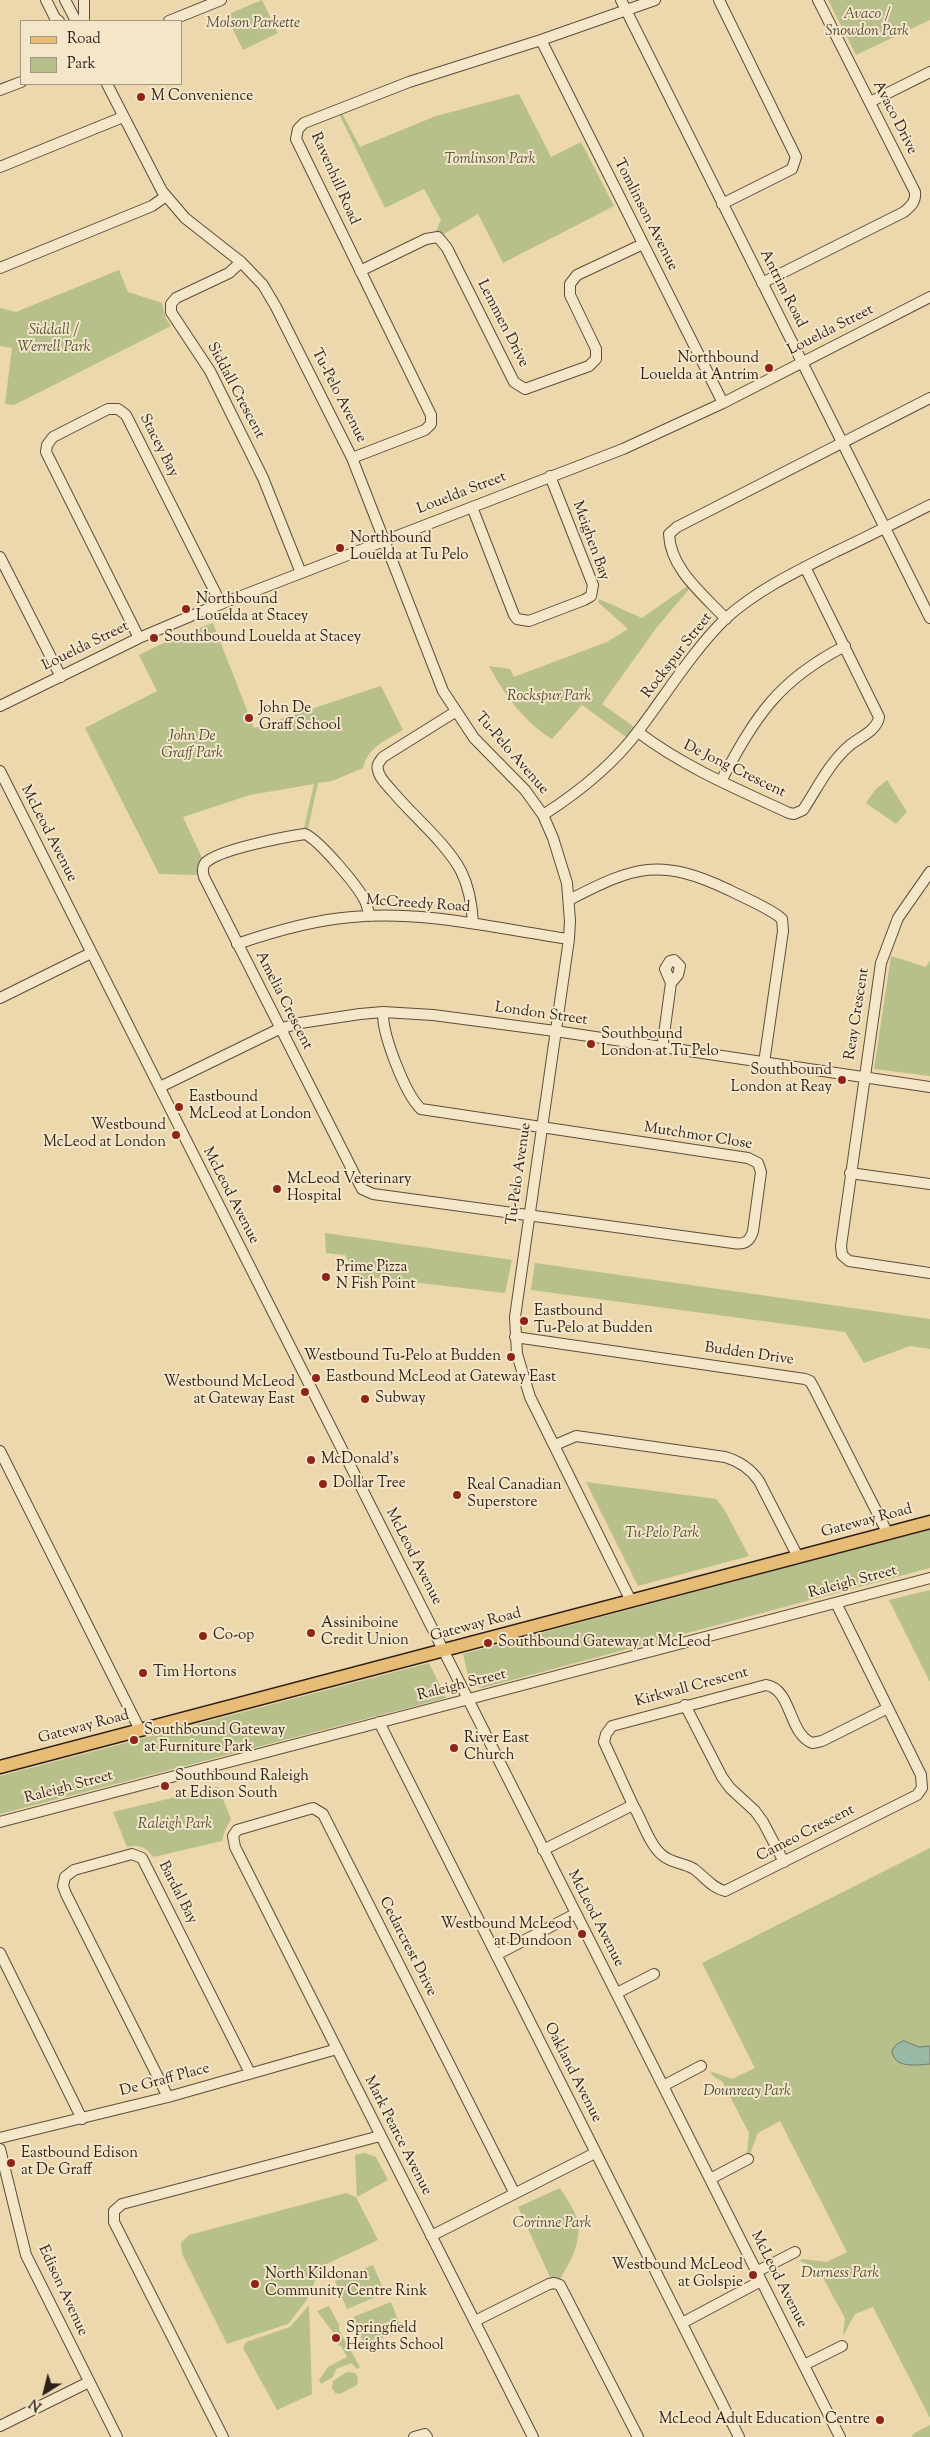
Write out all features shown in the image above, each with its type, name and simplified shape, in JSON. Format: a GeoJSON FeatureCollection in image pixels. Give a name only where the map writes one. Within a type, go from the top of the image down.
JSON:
{"type":"FeatureCollection","features":[{"type":"Feature","properties":{"kind":"main road","name":"Gateway Road"},"geometry":{"type":"LineString","coordinates":[[0,1767],[930,1522]]}},
{"type":"Feature","properties":{"kind":"street"},"geometry":{"type":"LineString","coordinates":[[46,0],[58,20]]}},
{"type":"Feature","properties":{"kind":"street"},"geometry":{"type":"LineString","coordinates":[[65,0],[75,20]]}},
{"type":"Feature","properties":{"kind":"street"},"geometry":{"type":"LineString","coordinates":[[84,0],[84,20]]}},
{"type":"Feature","properties":{"kind":"street"},"geometry":{"type":"LineString","coordinates":[[171,20],[221,0]]}},
{"type":"Feature","properties":{"kind":"street","name":"Antrim Road"},"geometry":{"type":"LineString","coordinates":[[621,0],[840,443],[930,618]]}},
{"type":"Feature","properties":{"kind":"street","name":"Ravenhill Road"},"geometry":{"type":"LineString","coordinates":[[352,458],[425,430],[432,419],[296,139],[298,129],[304,123],[409,82],[626,12],[655,0]]}},
{"type":"Feature","properties":{"kind":"street"},"geometry":{"type":"LineString","coordinates":[[719,0],[796,157],[792,169],[722,204]]}},
{"type":"Feature","properties":{"kind":"street","name":"Avaco Drive"},"geometry":{"type":"LineString","coordinates":[[762,283],[904,212],[912,205],[916,198],[915,192],[818,0]]}},
{"type":"Feature","properties":{"kind":"street","name":"Tomlinson Avenue"},"geometry":{"type":"LineString","coordinates":[[541,40],[723,403]]}},
{"type":"Feature","properties":{"kind":"street"},"geometry":{"type":"LineString","coordinates":[[870,102],[930,72]]}},
{"type":"Feature","properties":{"kind":"street"},"geometry":{"type":"LineString","coordinates":[[0,90],[20,82]]}},
{"type":"Feature","properties":{"kind":"street","name":"Tu-Pelo Avenue"},"geometry":{"type":"LineString","coordinates":[[107,85],[166,196],[185,218],[241,262],[270,296],[352,458],[437,677],[455,712],[479,744],[518,782],[543,816],[563,865],[569,900],[569,939],[515,1317],[515,1337],[521,1373],[530,1397],[631,1601]]}},
{"type":"Feature","properties":{"kind":"street"},"geometry":{"type":"LineString","coordinates":[[0,167],[123,117]]}},
{"type":"Feature","properties":{"kind":"street"},"geometry":{"type":"LineString","coordinates":[[0,268],[152,206],[166,196]]}},
{"type":"Feature","properties":{"kind":"street","name":"Lemmen Drive"},"geometry":{"type":"LineString","coordinates":[[360,271],[426,239],[438,237],[447,248],[514,382],[525,389],[589,366],[596,359],[596,349],[570,295],[570,284],[577,275],[643,244]]}},
{"type":"Feature","properties":{"kind":"street","name":"Siddall Crescent"},"geometry":{"type":"LineString","coordinates":[[241,262],[229,273],[176,298],[171,304],[170,312],[210,371],[268,489],[301,573]]}},
{"type":"Feature","properties":{"kind":"street","name":"Louelda Street"},"geometry":{"type":"LineString","coordinates":[[0,706],[139,638],[220,604],[623,449],[723,403],[930,297]]}},
{"type":"Feature","properties":{"kind":"street"},"geometry":{"type":"LineString","coordinates":[[726,619],[684,572],[669,544],[669,534],[677,527],[930,398]]}},
{"type":"Feature","properties":{"kind":"street","name":"Stacey Bay"},"geometry":{"type":"LineString","coordinates":[[139,638],[46,452],[47,445],[53,437],[108,409],[118,409],[126,415],[220,604]]}},
{"type":"Feature","properties":{"kind":"street","name":"Meighen Bay"},"geometry":{"type":"LineString","coordinates":[[472,507],[517,619],[529,621],[584,600],[591,596],[593,585],[550,476]]}},
{"type":"Feature","properties":{"kind":"street","name":"Rockspur Street"},"geometry":{"type":"LineString","coordinates":[[543,816],[573,796],[607,767],[638,732],[700,647],[726,619],[760,592],[805,567],[930,505]]}},
{"type":"Feature","properties":{"kind":"street"},"geometry":{"type":"LineString","coordinates":[[0,557],[61,677]]}},
{"type":"Feature","properties":{"kind":"street","name":"De Jong Crescent"},"geometry":{"type":"LineString","coordinates":[[638,732],[673,757],[721,781],[789,813],[794,814],[803,810],[847,747],[872,729],[878,722],[878,712],[805,567]]}},
{"type":"Feature","properties":{"kind":"street"},"geometry":{"type":"LineString","coordinates":[[721,781],[754,724],[780,690],[805,669],[845,646]]}},
{"type":"Feature","properties":{"kind":"street"},"geometry":{"type":"LineString","coordinates":[[455,712],[383,757],[377,766],[378,772],[384,781],[412,816],[442,845],[461,871],[468,890],[473,923]]}},
{"type":"Feature","properties":{"kind":"street","name":"McLeod Avenue"},"geometry":{"type":"LineString","coordinates":[[0,771],[840,2437]]}},
{"type":"Feature","properties":{"kind":"street","name":"Amelia Crescent"},"geometry":{"type":"LineString","coordinates":[[370,916],[365,900],[350,880],[319,843],[305,834],[239,849],[209,859],[204,864],[204,877],[362,1189],[373,1194],[529,1214]]}},
{"type":"Feature","properties":{"kind":"street"},"geometry":{"type":"LineString","coordinates":[[569,900],[620,875],[640,870],[665,869],[696,875],[782,919],[783,930],[764,1063]]}},
{"type":"Feature","properties":{"kind":"street","name":"Reay Crescent"},"geometry":{"type":"LineString","coordinates":[[930,872],[901,913],[886,947],[878,978],[841,1246],[845,1259],[853,1262],[930,1273]]}},
{"type":"Feature","properties":{"kind":"street","name":"McCreedy Road"},"geometry":{"type":"LineString","coordinates":[[237,944],[300,925],[370,916],[436,918],[569,939]]}},
{"type":"Feature","properties":{"kind":"street"},"geometry":{"type":"LineString","coordinates":[[0,998],[91,952]]}},
{"type":"Feature","properties":{"kind":"street"},"geometry":{"type":"LineString","coordinates":[[662,1048],[671,983]]}},
{"type":"Feature","properties":{"kind":"street","name":"London Street"},"geometry":{"type":"LineString","coordinates":[[160,1088],[280,1029],[310,1021],[383,1012],[433,1015],[555,1031],[930,1087]]}},
{"type":"Feature","properties":{"kind":"street","name":"Mutchmor Close"},"geometry":{"type":"LineString","coordinates":[[383,1012],[382,1024],[389,1048],[414,1102],[421,1109],[542,1129],[748,1158],[758,1163],[761,1172],[753,1231],[748,1241],[737,1244],[529,1214]]}},
{"type":"Feature","properties":{"kind":"street"},"geometry":{"type":"LineString","coordinates":[[850,1173],[930,1184]]}},
{"type":"Feature","properties":{"kind":"street","name":"Budden Drive"},"geometry":{"type":"LineString","coordinates":[[515,1337],[790,1376],[810,1382],[888,1534]]}},
{"type":"Feature","properties":{"kind":"street"},"geometry":{"type":"LineString","coordinates":[[555,1445],[576,1436],[724,1457],[738,1462],[759,1481],[798,1557]]}},
{"type":"Feature","properties":{"kind":"street"},"geometry":{"type":"LineString","coordinates":[[0,1451],[140,1730]]}},
{"type":"Feature","properties":{"kind":"street","name":"Raleigh Street"},"geometry":{"type":"LineString","coordinates":[[0,1822],[930,1578]]}},
{"type":"Feature","properties":{"kind":"street","name":"Cameo Crescent"},"geometry":{"type":"LineString","coordinates":[[633,1805],[662,1855],[674,1862],[693,1868],[717,1889],[730,1889],[917,1795],[922,1788],[921,1775],[836,1603]]}},
{"type":"Feature","properties":{"kind":"street","name":"Kirkwall Crescent"},"geometry":{"type":"LineString","coordinates":[[633,1805],[604,1742],[606,1734],[612,1726],[759,1686],[772,1686],[782,1696],[800,1733],[812,1743],[822,1741],[888,1708]]}},
{"type":"Feature","properties":{"kind":"street"},"geometry":{"type":"LineString","coordinates":[[685,1705],[722,1777],[763,1822],[784,1862]]}},
{"type":"Feature","properties":{"kind":"street","name":"Oakland Avenue"},"geometry":{"type":"LineString","coordinates":[[379,1722],[739,2437]]}},
{"type":"Feature","properties":{"kind":"street"},"geometry":{"type":"LineString","coordinates":[[544,1850],[633,1805]]}},
{"type":"Feature","properties":{"kind":"street","name":"Cedarcrest Drive"},"geometry":{"type":"LineString","coordinates":[[235,1848],[233,1836],[244,1826],[313,1808],[323,1814],[514,2192]]}},
{"type":"Feature","properties":{"kind":"street","name":"Mark Pearce Avenue"},"geometry":{"type":"LineString","coordinates":[[235,1848],[533,2437]]}},
{"type":"Feature","properties":{"kind":"street","name":"Bardal Bay"},"geometry":{"type":"LineString","coordinates":[[168,2096],[66,1894],[63,1886],[65,1877],[74,1870],[132,1854],[142,1858],[250,2073]]}},
{"type":"Feature","properties":{"kind":"street"},"geometry":{"type":"LineString","coordinates":[[496,1955],[576,1914]]}},
{"type":"Feature","properties":{"kind":"street"},"geometry":{"type":"LineString","coordinates":[[0,1953],[82,2119]]}},
{"type":"Feature","properties":{"kind":"street"},"geometry":{"type":"LineString","coordinates":[[616,1993],[654,1974]]}},
{"type":"Feature","properties":{"kind":"street","name":"De Graff Place"},"geometry":{"type":"LineString","coordinates":[[0,2138],[82,2119],[337,2049]]}},
{"type":"Feature","properties":{"kind":"street"},"geometry":{"type":"LineString","coordinates":[[663,2086],[701,2066]]}},
{"type":"Feature","properties":{"kind":"street"},"geometry":{"type":"LineString","coordinates":[[223,2437],[114,2222],[114,2210],[122,2204],[380,2136]]}},
{"type":"Feature","properties":{"kind":"street","name":"Edison Avenue"},"geometry":{"type":"LineString","coordinates":[[0,2149],[26,2255],[118,2437]]}},
{"type":"Feature","properties":{"kind":"street"},"geometry":{"type":"LineString","coordinates":[[431,2236],[514,2192],[596,2153]]}},
{"type":"Feature","properties":{"kind":"street"},"geometry":{"type":"LineString","coordinates":[[710,2179],[748,2159]]}},
{"type":"Feature","properties":{"kind":"street"},"geometry":{"type":"LineString","coordinates":[[682,2323],[795,2252]]}},
{"type":"Feature","properties":{"kind":"street"},"geometry":{"type":"LineString","coordinates":[[475,2321],[549,2284],[554,2283],[560,2286],[638,2437]]}},
{"type":"Feature","properties":{"kind":"street"},"geometry":{"type":"LineString","coordinates":[[804,2365],[842,2346]]}},
{"type":"Feature","properties":{"kind":"street"},"geometry":{"type":"LineString","coordinates":[[0,2426],[89,2382]]}},
{"type":"Feature","properties":{"kind":"street"},"geometry":{"type":"LineString","coordinates":[[414,2437],[425,2434],[427,2437]]}},
{"type":"Feature","properties":{"kind":"green space","name":"Molson Parkette"},"geometry":{"type":"Polygon","coordinates":[[[262,0],[278,33],[243,50],[226,15],[262,0]]]}},
{"type":"Feature","properties":{"kind":"green space","name":"Avaco / Snowdon Park"},"geometry":{"type":"Polygon","coordinates":[[[828,0],[930,0],[930,20],[856,55],[828,0]]]}},
{"type":"Feature","properties":{"kind":"green space","name":"Tomlinson Park"},"geometry":{"type":"Polygon","coordinates":[[[519,94],[551,157],[581,142],[614,206],[503,263],[478,214],[442,235],[435,233],[441,220],[424,189],[385,208],[339,114],[342,113],[360,147],[436,116],[519,94]]]}},
{"type":"Feature","properties":{"kind":"green space","name":"Siddall / Werrell Park"},"geometry":{"type":"Polygon","coordinates":[[[119,270],[128,292],[162,303],[166,319],[171,326],[14,405],[5,404],[12,348],[0,346],[0,308],[16,312],[119,270]]]}},
{"type":"Feature","properties":{"kind":"green space","name":"Rockspur Park"},"geometry":{"type":"Polygon","coordinates":[[[689,585],[691,587],[657,627],[602,704],[637,729],[629,739],[582,705],[552,739],[532,724],[516,707],[501,687],[489,666],[510,669],[514,677],[607,642],[628,629],[598,602],[599,599],[642,618],[689,585]]]}},
{"type":"Feature","properties":{"kind":"green space","name":"John De Graff Park"},"geometry":{"type":"Polygon","coordinates":[[[213,623],[254,728],[381,686],[403,730],[373,749],[363,768],[332,781],[318,783],[308,829],[304,828],[314,784],[250,795],[183,817],[202,858],[197,875],[159,874],[85,728],[157,691],[139,655],[172,639],[213,623]]]}},
{"type":"Feature","properties":{"kind":"green space"},"geometry":{"type":"Polygon","coordinates":[[[887,780],[907,812],[896,824],[866,803],[875,790],[887,780]]]}},
{"type":"Feature","properties":{"kind":"green space"},"geometry":{"type":"Polygon","coordinates":[[[891,956],[926,967],[930,960],[930,1076],[874,1069],[891,956]]]}},
{"type":"Feature","properties":{"kind":"green space"},"geometry":{"type":"Polygon","coordinates":[[[325,1233],[512,1260],[505,1293],[369,1277],[364,1291],[345,1255],[326,1253],[325,1233]]]}},
{"type":"Feature","properties":{"kind":"green space"},"geometry":{"type":"Polygon","coordinates":[[[535,1263],[930,1319],[930,1349],[910,1346],[864,1363],[845,1332],[531,1290],[535,1263]]]}},
{"type":"Feature","properties":{"kind":"green space","name":"Tu-Pelo Park"},"geometry":{"type":"Polygon","coordinates":[[[586,1482],[716,1499],[724,1509],[749,1556],[638,1586],[586,1482]]]}},
{"type":"Feature","properties":{"kind":"green space"},"geometry":{"type":"Polygon","coordinates":[[[930,1529],[930,1568],[482,1688],[473,1685],[468,1675],[463,1654],[930,1529]]]}},
{"type":"Feature","properties":{"kind":"green space"},"geometry":{"type":"Polygon","coordinates":[[[930,1590],[930,1682],[889,1600],[930,1590]]]}},
{"type":"Feature","properties":{"kind":"green space"},"geometry":{"type":"Polygon","coordinates":[[[429,1663],[446,1698],[0,1814],[0,1776],[429,1663]]]}},
{"type":"Feature","properties":{"kind":"green space","name":"Raleigh Park"},"geometry":{"type":"Polygon","coordinates":[[[218,1787],[231,1819],[222,1841],[153,1857],[142,1847],[127,1847],[113,1812],[218,1787]]]}},
{"type":"Feature","properties":{"kind":"green space"},"geometry":{"type":"Polygon","coordinates":[[[930,1848],[930,2418],[873,2307],[855,2314],[843,2336],[845,2318],[818,2269],[800,2261],[802,2259],[827,2262],[847,2252],[780,2121],[758,2133],[750,2154],[747,2153],[749,2133],[722,2081],[714,2077],[710,2071],[732,2079],[755,2068],[702,1963],[930,1848]]]}},
{"type":"Feature","properties":{"kind":"green space"},"geometry":{"type":"Polygon","coordinates":[[[364,2153],[376,2157],[388,2180],[357,2197],[355,2155],[364,2153]]]}},
{"type":"Feature","properties":{"kind":"green space","name":"Corinne Park"},"geometry":{"type":"Polygon","coordinates":[[[560,2188],[574,2211],[577,2219],[578,2235],[574,2251],[559,2281],[551,2279],[518,2207],[560,2188]]]}},
{"type":"Feature","properties":{"kind":"green space","name":"North Kildonan Community Centre Rink"},"geometry":{"type":"Polygon","coordinates":[[[346,2193],[356,2197],[378,2240],[322,2266],[306,2301],[288,2324],[227,2344],[182,2254],[181,2243],[189,2235],[346,2193]]]}},
{"type":"Feature","properties":{"kind":"green space"},"geometry":{"type":"Polygon","coordinates":[[[373,2265],[385,2293],[347,2309],[335,2281],[373,2265]]]}},
{"type":"Feature","properties":{"kind":"green space"},"geometry":{"type":"Polygon","coordinates":[[[391,2302],[402,2330],[364,2345],[353,2317],[391,2302]]]}},
{"type":"Feature","properties":{"kind":"green space"},"geometry":{"type":"Polygon","coordinates":[[[309,2305],[312,2394],[277,2410],[243,2348],[246,2342],[290,2327],[309,2305]]]}},
{"type":"Feature","properties":{"kind":"green space"},"geometry":{"type":"Polygon","coordinates":[[[329,2306],[339,2325],[339,2330],[360,2367],[357,2369],[351,2363],[336,2369],[333,2377],[321,2384],[319,2380],[328,2367],[347,2357],[341,2346],[338,2345],[337,2338],[317,2311],[329,2306]]]}},
{"type":"Feature","properties":{"kind":"green space"},"geometry":{"type":"Polygon","coordinates":[[[347,2372],[355,2373],[358,2378],[357,2385],[340,2394],[335,2393],[332,2388],[333,2381],[347,2372]]]}},
{"type":"Feature","properties":{"kind":"green space"},"geometry":{"type":"Polygon","coordinates":[[[930,2425],[930,2437],[912,2437],[913,2434],[930,2425]]]}},
{"type":"Feature","properties":{"kind":"shaded area"},"geometry":{"type":"Polygon","coordinates":[[[904,2041],[919,2047],[930,2046],[930,2064],[906,2064],[896,2060],[892,2050],[897,2044],[904,2041]]]}},
{"type":"Feature","properties":{"kind":"place","name":"M Convenience"},"geometry":{"type":"Point","coordinates":[141,97]}},
{"type":"Feature","properties":{"kind":"place","name":"Northbound Louelda at Antrim"},"geometry":{"type":"Point","coordinates":[769,368]}},
{"type":"Feature","properties":{"kind":"place","name":"Northbound Louelda at Tu Pelo"},"geometry":{"type":"Point","coordinates":[340,548]}},
{"type":"Feature","properties":{"kind":"place","name":"Northbound Louelda at Stacey"},"geometry":{"type":"Point","coordinates":[186,609]}},
{"type":"Feature","properties":{"kind":"place","name":"Southbound Louelda at Stacey"},"geometry":{"type":"Point","coordinates":[154,638]}},
{"type":"Feature","properties":{"kind":"place","name":"John De Graff School"},"geometry":{"type":"Point","coordinates":[249,718]}},
{"type":"Feature","properties":{"kind":"place","name":"Southbound London at Tu Pelo"},"geometry":{"type":"Point","coordinates":[591,1044]}},
{"type":"Feature","properties":{"kind":"place","name":"Southbound London at Reay"},"geometry":{"type":"Point","coordinates":[842,1080]}},
{"type":"Feature","properties":{"kind":"place","name":"Eastbound McLeod at London"},"geometry":{"type":"Point","coordinates":[179,1107]}},
{"type":"Feature","properties":{"kind":"place","name":"Westbound McLeod at London"},"geometry":{"type":"Point","coordinates":[176,1135]}},
{"type":"Feature","properties":{"kind":"place","name":"McLeod Veterinary Hospital"},"geometry":{"type":"Point","coordinates":[277,1189]}},
{"type":"Feature","properties":{"kind":"place","name":"Prime Pizza N Fish Point"},"geometry":{"type":"Point","coordinates":[326,1277]}},
{"type":"Feature","properties":{"kind":"place","name":"Eastbound Tu-Pelo at Budden"},"geometry":{"type":"Point","coordinates":[524,1321]}},
{"type":"Feature","properties":{"kind":"place","name":"Westbound Tu-Pelo at Budden"},"geometry":{"type":"Point","coordinates":[511,1357]}},
{"type":"Feature","properties":{"kind":"place","name":"Eastbound McLeod at Gateway East"},"geometry":{"type":"Point","coordinates":[316,1378]}},
{"type":"Feature","properties":{"kind":"place","name":"Westbound McLeod at Gateway East"},"geometry":{"type":"Point","coordinates":[305,1392]}},
{"type":"Feature","properties":{"kind":"place","name":"Subway"},"geometry":{"type":"Point","coordinates":[365,1399]}},
{"type":"Feature","properties":{"kind":"place","name":"McDonald's"},"geometry":{"type":"Point","coordinates":[311,1460]}},
{"type":"Feature","properties":{"kind":"place","name":"Dollar Tree"},"geometry":{"type":"Point","coordinates":[323,1484]}},
{"type":"Feature","properties":{"kind":"place","name":"Real Canadian Superstore"},"geometry":{"type":"Point","coordinates":[457,1495]}},
{"type":"Feature","properties":{"kind":"place","name":"Assiniboine Credit Union"},"geometry":{"type":"Point","coordinates":[311,1633]}},
{"type":"Feature","properties":{"kind":"place","name":"Co-op"},"geometry":{"type":"Point","coordinates":[203,1636]}},
{"type":"Feature","properties":{"kind":"place","name":"Southbound Gateway at McLeod"},"geometry":{"type":"Point","coordinates":[488,1643]}},
{"type":"Feature","properties":{"kind":"place","name":"Tim Hortons"},"geometry":{"type":"Point","coordinates":[143,1673]}},
{"type":"Feature","properties":{"kind":"place","name":"Southbound Gateway at Furniture Park"},"geometry":{"type":"Point","coordinates":[134,1740]}},
{"type":"Feature","properties":{"kind":"place","name":"River East Church"},"geometry":{"type":"Point","coordinates":[454,1748]}},
{"type":"Feature","properties":{"kind":"place","name":"Southbound Raleigh at Edison South"},"geometry":{"type":"Point","coordinates":[165,1786]}},
{"type":"Feature","properties":{"kind":"place","name":"Westbound McLeod at Dundoon"},"geometry":{"type":"Point","coordinates":[582,1934]}},
{"type":"Feature","properties":{"kind":"place","name":"Eastbound Edison at De Graff"},"geometry":{"type":"Point","coordinates":[11,2163]}},
{"type":"Feature","properties":{"kind":"place","name":"Westbound McLeod at Golspie"},"geometry":{"type":"Point","coordinates":[753,2275]}},
{"type":"Feature","properties":{"kind":"place","name":"North Kildonan Community Centre Rink"},"geometry":{"type":"Point","coordinates":[255,2284]}},
{"type":"Feature","properties":{"kind":"place","name":"Springfield Heights School"},"geometry":{"type":"Point","coordinates":[336,2338]}},
{"type":"Feature","properties":{"kind":"place","name":"McLeod Adult Education Centre"},"geometry":{"type":"Point","coordinates":[880,2420]}},
{"type":"Feature","properties":{"kind":"park label","name":"Dounreay Park"},"geometry":{"type":"Point","coordinates":[747,2092]}},
{"type":"Feature","properties":{"kind":"park label","name":"Durness Park"},"geometry":{"type":"Point","coordinates":[840,2274]}}]}
